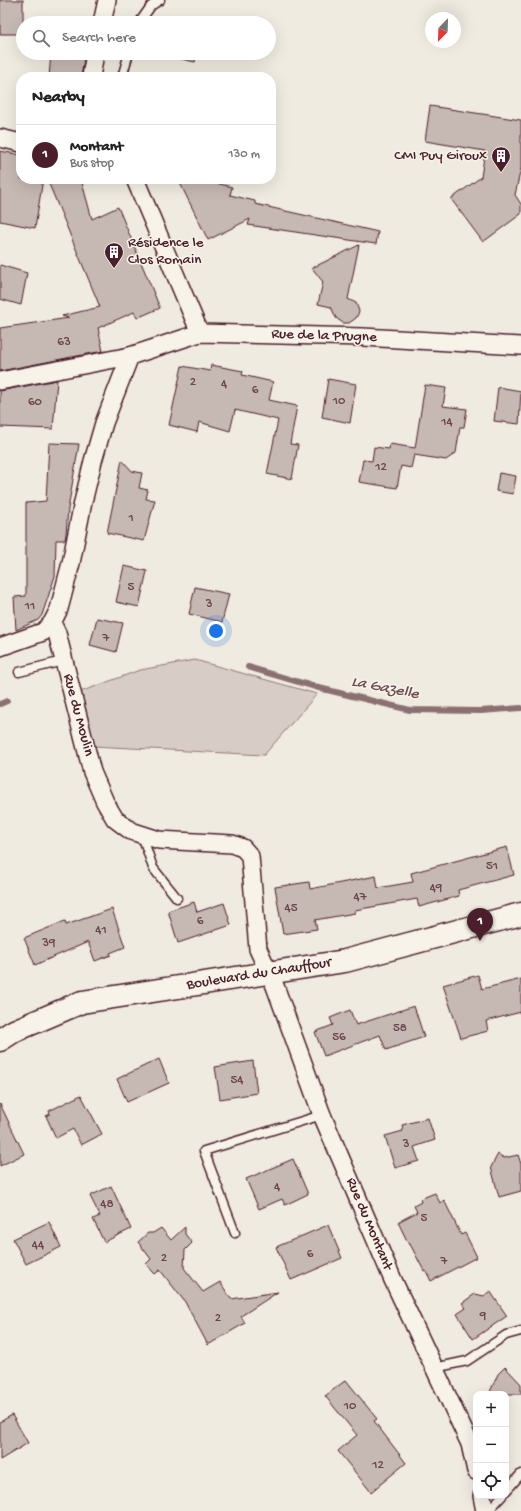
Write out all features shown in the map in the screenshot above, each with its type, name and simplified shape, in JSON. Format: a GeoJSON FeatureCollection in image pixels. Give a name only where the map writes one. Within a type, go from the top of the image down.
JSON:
{"type":"FeatureCollection","features":[{"type":"Feature","properties":{"kind":"main road","name":"Boulevard du Chauffour"},"geometry":{"type":"LineString","coordinates":[[0,1040],[14,1031],[82,1002],[345,961],[521,914]]}},
{"type":"Feature","properties":{"kind":"street"},"geometry":{"type":"LineString","coordinates":[[104,16],[108,0]]}},
{"type":"Feature","properties":{"kind":"street"},"geometry":{"type":"LineString","coordinates":[[92,72],[94,60]]}},
{"type":"Feature","properties":{"kind":"street"},"geometry":{"type":"LineString","coordinates":[[0,138],[16,142]]}},
{"type":"Feature","properties":{"kind":"street"},"geometry":{"type":"LineString","coordinates":[[137,184],[200,333]]}},
{"type":"Feature","properties":{"kind":"street","name":"Rue de la Prugne"},"geometry":{"type":"LineString","coordinates":[[0,381],[130,356],[200,333],[363,337],[521,346]]}},
{"type":"Feature","properties":{"kind":"street"},"geometry":{"type":"LineString","coordinates":[[0,647],[43,632],[52,622],[59,609],[83,502],[104,423],[130,356]]}},
{"type":"Feature","properties":{"kind":"street","name":"Rue du Moulin"},"geometry":{"type":"LineString","coordinates":[[52,622],[57,633],[92,772],[105,802],[115,819],[131,831],[159,840],[232,844],[243,848],[250,856],[258,949],[268,973]]}},
{"type":"Feature","properties":{"kind":"street","name":"Rue du Montant"},"geometry":{"type":"LineString","coordinates":[[268,973],[275,986],[322,1115],[393,1280],[470,1444],[474,1463]]}},
{"type":"Feature","properties":{"kind":"street"},"geometry":{"type":"LineString","coordinates":[[483,1499],[485,1511]]}},
{"type":"Feature","properties":{"kind":"lane"},"geometry":{"type":"LineString","coordinates":[[144,16],[151,6],[160,0]]}},
{"type":"Feature","properties":{"kind":"lane"},"geometry":{"type":"LineString","coordinates":[[124,72],[128,60]]}},
{"type":"Feature","properties":{"kind":"lane"},"geometry":{"type":"LineString","coordinates":[[19,672],[64,661]]}},
{"type":"Feature","properties":{"kind":"lane"},"geometry":{"type":"LineString","coordinates":[[142,834],[153,868],[177,898]]}},
{"type":"Feature","properties":{"kind":"lane"},"geometry":{"type":"LineString","coordinates":[[235,1233],[204,1152],[322,1115]]}},
{"type":"Feature","properties":{"kind":"lane"},"geometry":{"type":"LineString","coordinates":[[434,1368],[467,1361],[506,1335],[521,1331]]}},
{"type":"Feature","properties":{"kind":"lane"},"geometry":{"type":"LineString","coordinates":[[509,1488],[521,1474]]}},
{"type":"Feature","properties":{"kind":"lane"},"geometry":{"type":"LineString","coordinates":[[488,1511],[499,1499]]}},
{"type":"Feature","properties":{"kind":"shaded area"},"geometry":{"type":"Polygon","coordinates":[[[195,660],[317,694],[264,755],[93,746],[80,692],[140,670],[195,660]]]}},
{"type":"Feature","properties":{"kind":"building"},"geometry":{"type":"Polygon","coordinates":[[[0,0],[23,0],[23,16],[16,16],[16,34],[0,34],[0,0]]]}},
{"type":"Feature","properties":{"kind":"building"},"geometry":{"type":"Polygon","coordinates":[[[50,60],[84,60],[82,72],[49,72],[50,60]]]}},
{"type":"Feature","properties":{"kind":"building","name":"CMI Puy Giroux"},"geometry":{"type":"Polygon","coordinates":[[[430,106],[521,120],[521,168],[515,195],[521,204],[521,214],[483,242],[451,199],[481,177],[485,151],[425,141],[430,106]]]}},
{"type":"Feature","properties":{"kind":"building"},"geometry":{"type":"Polygon","coordinates":[[[0,151],[16,154],[16,184],[42,184],[35,228],[0,221],[0,151]]]}},
{"type":"Feature","properties":{"kind":"building"},"geometry":{"type":"Polygon","coordinates":[[[49,184],[82,184],[92,219],[118,207],[160,308],[137,318],[134,312],[98,328],[103,351],[0,371],[0,328],[69,318],[62,316],[100,307],[49,184]]]}},
{"type":"Feature","properties":{"kind":"building"},"geometry":{"type":"Polygon","coordinates":[[[180,184],[220,184],[232,187],[230,195],[255,201],[255,204],[378,232],[376,244],[248,225],[250,219],[208,240],[180,184]]]}},
{"type":"Feature","properties":{"kind":"building"},"geometry":{"type":"Polygon","coordinates":[[[359,245],[348,299],[356,303],[359,311],[356,318],[349,323],[343,323],[336,318],[331,307],[318,304],[323,282],[312,268],[359,245]]]}},
{"type":"Feature","properties":{"kind":"building"},"geometry":{"type":"Polygon","coordinates":[[[0,265],[27,273],[21,305],[0,299],[0,265]]]}},
{"type":"Feature","properties":{"kind":"building"},"geometry":{"type":"Polygon","coordinates":[[[211,365],[243,371],[242,375],[273,382],[269,400],[297,406],[290,444],[298,445],[292,479],[267,474],[278,420],[235,410],[230,431],[199,422],[197,432],[169,425],[182,366],[210,371],[211,365]]]}},
{"type":"Feature","properties":{"kind":"building"},"geometry":{"type":"Polygon","coordinates":[[[328,379],[356,384],[350,423],[322,417],[328,379]]]}},
{"type":"Feature","properties":{"kind":"building"},"geometry":{"type":"Polygon","coordinates":[[[57,380],[53,429],[0,427],[0,391],[57,380]]]}},
{"type":"Feature","properties":{"kind":"building"},"geometry":{"type":"Polygon","coordinates":[[[425,385],[446,388],[443,406],[467,409],[464,427],[460,427],[456,453],[446,460],[414,455],[411,468],[401,466],[397,488],[359,482],[363,460],[372,461],[374,447],[389,449],[390,444],[415,448],[425,385]]]}},
{"type":"Feature","properties":{"kind":"building"},"geometry":{"type":"Polygon","coordinates":[[[498,387],[521,391],[519,424],[494,421],[498,387]]]}},
{"type":"Feature","properties":{"kind":"building"},"geometry":{"type":"Polygon","coordinates":[[[49,443],[79,444],[68,509],[65,540],[56,540],[55,576],[42,615],[38,620],[16,630],[14,597],[26,596],[26,503],[46,501],[49,443]]]}},
{"type":"Feature","properties":{"kind":"building"},"geometry":{"type":"Polygon","coordinates":[[[122,460],[132,471],[142,473],[139,488],[148,490],[146,499],[155,500],[144,541],[107,533],[122,460]]]}},
{"type":"Feature","properties":{"kind":"building"},"geometry":{"type":"Polygon","coordinates":[[[499,473],[516,476],[513,494],[496,491],[499,473]]]}},
{"type":"Feature","properties":{"kind":"building"},"geometry":{"type":"Polygon","coordinates":[[[124,566],[147,571],[139,607],[116,602],[124,566]]]}},
{"type":"Feature","properties":{"kind":"building"},"geometry":{"type":"Polygon","coordinates":[[[195,587],[229,594],[222,622],[189,614],[195,587]]]}},
{"type":"Feature","properties":{"kind":"building"},"geometry":{"type":"Polygon","coordinates":[[[97,618],[123,623],[116,652],[90,645],[97,618]]]}},
{"type":"Feature","properties":{"kind":"building"},"geometry":{"type":"Polygon","coordinates":[[[507,847],[514,875],[458,890],[459,896],[419,907],[417,899],[355,910],[355,913],[315,920],[317,929],[283,934],[275,887],[309,882],[310,889],[376,876],[378,888],[413,882],[411,873],[507,847]]]}},
{"type":"Feature","properties":{"kind":"building"},"geometry":{"type":"Polygon","coordinates":[[[194,902],[197,912],[224,903],[231,925],[178,943],[168,911],[194,902]]]}},
{"type":"Feature","properties":{"kind":"building"},"geometry":{"type":"Polygon","coordinates":[[[112,909],[125,947],[110,953],[111,955],[95,961],[88,942],[35,965],[24,938],[65,921],[66,925],[112,909]]]}},
{"type":"Feature","properties":{"kind":"building"},"geometry":{"type":"Polygon","coordinates":[[[478,975],[482,989],[521,979],[521,1012],[486,1021],[488,1031],[461,1038],[443,985],[478,975]]]}},
{"type":"Feature","properties":{"kind":"building"},"geometry":{"type":"Polygon","coordinates":[[[414,1006],[424,1037],[386,1050],[380,1035],[324,1056],[315,1032],[333,1025],[330,1018],[350,1010],[356,1025],[414,1006]]]}},
{"type":"Feature","properties":{"kind":"building"},"geometry":{"type":"Polygon","coordinates":[[[159,1059],[169,1083],[127,1102],[117,1079],[159,1059]]]}},
{"type":"Feature","properties":{"kind":"building"},"geometry":{"type":"Polygon","coordinates":[[[253,1061],[257,1093],[220,1099],[215,1067],[253,1061]]]}},
{"type":"Feature","properties":{"kind":"building"},"geometry":{"type":"Polygon","coordinates":[[[81,1095],[102,1134],[81,1145],[73,1129],[56,1138],[46,1116],[50,1114],[49,1111],[81,1095]]]}},
{"type":"Feature","properties":{"kind":"building"},"geometry":{"type":"Polygon","coordinates":[[[0,1104],[24,1154],[0,1166],[0,1104]]]}},
{"type":"Feature","properties":{"kind":"building"},"geometry":{"type":"Polygon","coordinates":[[[428,1118],[435,1140],[414,1147],[419,1161],[395,1168],[385,1136],[403,1131],[402,1125],[428,1118]]]}},
{"type":"Feature","properties":{"kind":"building"},"geometry":{"type":"Polygon","coordinates":[[[498,1154],[504,1158],[518,1155],[521,1164],[521,1191],[499,1197],[491,1167],[498,1154]]]}},
{"type":"Feature","properties":{"kind":"building"},"geometry":{"type":"Polygon","coordinates":[[[293,1159],[308,1194],[285,1205],[282,1199],[259,1209],[246,1179],[293,1159]]]}},
{"type":"Feature","properties":{"kind":"building"},"geometry":{"type":"Polygon","coordinates":[[[111,1186],[131,1229],[104,1242],[93,1219],[100,1216],[90,1196],[111,1186]]]}},
{"type":"Feature","properties":{"kind":"building"},"geometry":{"type":"Polygon","coordinates":[[[435,1193],[440,1203],[444,1200],[461,1235],[465,1233],[477,1257],[431,1281],[410,1244],[409,1245],[398,1222],[417,1212],[414,1206],[421,1202],[420,1199],[435,1193]]]}},
{"type":"Feature","properties":{"kind":"building"},"geometry":{"type":"Polygon","coordinates":[[[49,1222],[61,1247],[26,1264],[13,1239],[49,1222]]]}},
{"type":"Feature","properties":{"kind":"building"},"geometry":{"type":"Polygon","coordinates":[[[328,1225],[342,1258],[291,1280],[276,1247],[328,1225]]]}},
{"type":"Feature","properties":{"kind":"building"},"geometry":{"type":"Polygon","coordinates":[[[185,1227],[185,1234],[192,1243],[185,1250],[184,1268],[203,1292],[220,1282],[231,1299],[278,1292],[241,1316],[245,1323],[208,1345],[185,1302],[160,1270],[155,1274],[146,1264],[151,1259],[138,1242],[148,1233],[153,1233],[161,1228],[171,1240],[185,1227]]]}},
{"type":"Feature","properties":{"kind":"building"},"geometry":{"type":"Polygon","coordinates":[[[490,1291],[507,1316],[473,1339],[457,1314],[466,1308],[462,1303],[475,1294],[484,1296],[490,1291]]]}},
{"type":"Feature","properties":{"kind":"building"},"geometry":{"type":"Polygon","coordinates":[[[505,1367],[521,1384],[521,1394],[509,1394],[509,1391],[490,1391],[498,1374],[505,1367]]]}},
{"type":"Feature","properties":{"kind":"building"},"geometry":{"type":"Polygon","coordinates":[[[346,1380],[377,1419],[374,1421],[406,1463],[371,1492],[338,1451],[357,1435],[325,1396],[346,1380]]]}},
{"type":"Feature","properties":{"kind":"building"},"geometry":{"type":"Polygon","coordinates":[[[12,1415],[28,1443],[0,1460],[0,1422],[12,1415]]]}},
{"type":"Feature","properties":{"kind":"waterway","name":"La Gazelle"},"geometry":{"type":"LineString","coordinates":[[248,667],[319,688],[410,710],[481,711],[521,708]]}},
{"type":"Feature","properties":{"kind":"waterway","name":"La Gazelle"},"geometry":{"type":"LineString","coordinates":[[0,704],[7,701]]}},
{"type":"Feature","properties":{"kind":"place","name":"CMI Puy Giroux"},"geometry":{"type":"Point","coordinates":[501,173]}},
{"type":"Feature","properties":{"kind":"place","name":"Résidence le Clos Romain"},"geometry":{"type":"Point","coordinates":[114,269]}},
{"type":"Feature","properties":{"kind":"place","name":"Montant"},"geometry":{"type":"Point","coordinates":[480,941]}}]}
